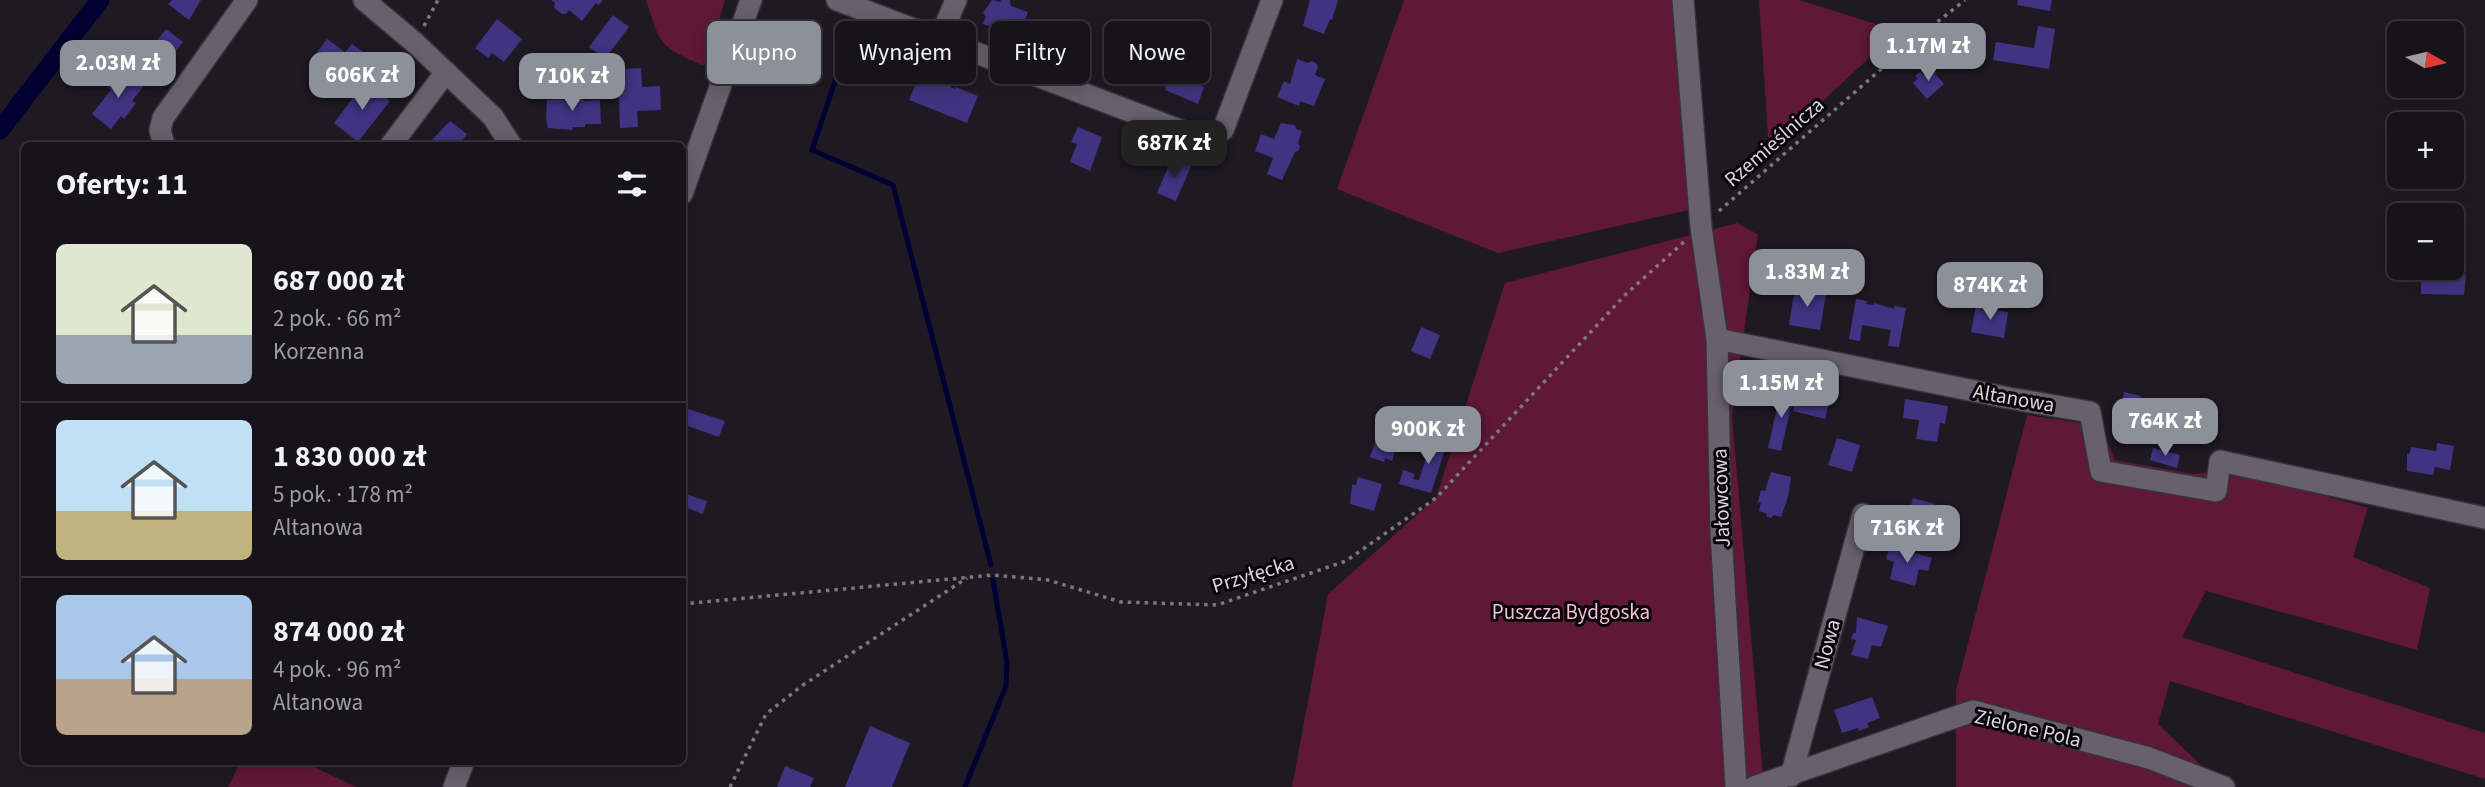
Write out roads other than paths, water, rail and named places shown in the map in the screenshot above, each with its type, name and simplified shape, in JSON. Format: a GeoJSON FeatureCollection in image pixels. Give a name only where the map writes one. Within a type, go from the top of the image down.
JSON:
{"type":"FeatureCollection","features":[{"type":"Feature","properties":{"kind":"street"},"geometry":{"type":"LineString","coordinates":[[163,142],[160,130],[163,118],[247,0]]}},
{"type":"Feature","properties":{"kind":"street"},"geometry":{"type":"LineString","coordinates":[[364,0],[415,43],[493,117],[509,142]]}},
{"type":"Feature","properties":{"kind":"street"},"geometry":{"type":"LineString","coordinates":[[688,160],[751,0]]}},
{"type":"Feature","properties":{"kind":"street"},"geometry":{"type":"LineString","coordinates":[[837,0],[894,21]]}},
{"type":"Feature","properties":{"kind":"street"},"geometry":{"type":"LineString","coordinates":[[947,21],[956,0]]}},
{"type":"Feature","properties":{"kind":"street"},"geometry":{"type":"LineString","coordinates":[[976,52],[1206,140],[1223,130],[1272,0]]}},
{"type":"Feature","properties":{"kind":"street","name":"Jałowcowa"},"geometry":{"type":"LineString","coordinates":[[1683,0],[1701,227],[1717,340],[1721,533],[1736,787]]}},
{"type":"Feature","properties":{"kind":"street"},"geometry":{"type":"LineString","coordinates":[[393,142],[446,72]]}},
{"type":"Feature","properties":{"kind":"street","name":"Altanowa"},"geometry":{"type":"LineString","coordinates":[[1717,340],[2090,412],[2101,471],[2216,491],[2220,461],[2485,518]]}},
{"type":"Feature","properties":{"kind":"street","name":"Nowa"},"geometry":{"type":"LineString","coordinates":[[1791,776],[1863,514]]}},
{"type":"Feature","properties":{"kind":"street","name":"Zielone Pola"},"geometry":{"type":"LineString","coordinates":[[1754,787],[1973,710],[2150,758],[2224,787]]}},
{"type":"Feature","properties":{"kind":"street"},"geometry":{"type":"LineString","coordinates":[[454,787],[462,765]]}},
{"type":"Feature","properties":{"kind":"waterway"},"geometry":{"type":"LineString","coordinates":[[0,130],[100,0]]}},
{"type":"Feature","properties":{"kind":"waterway"},"geometry":{"type":"LineString","coordinates":[[835,82],[812,150],[893,185],[991,565]]}},
{"type":"Feature","properties":{"kind":"waterway"},"geometry":{"type":"LineString","coordinates":[[965,787],[1006,686],[1007,662],[993,580]]}},
{"type":"Feature","properties":{"kind":"park label","name":"Puszcza Bydgoska"},"geometry":{"type":"Point","coordinates":[1571,612]}}]}
